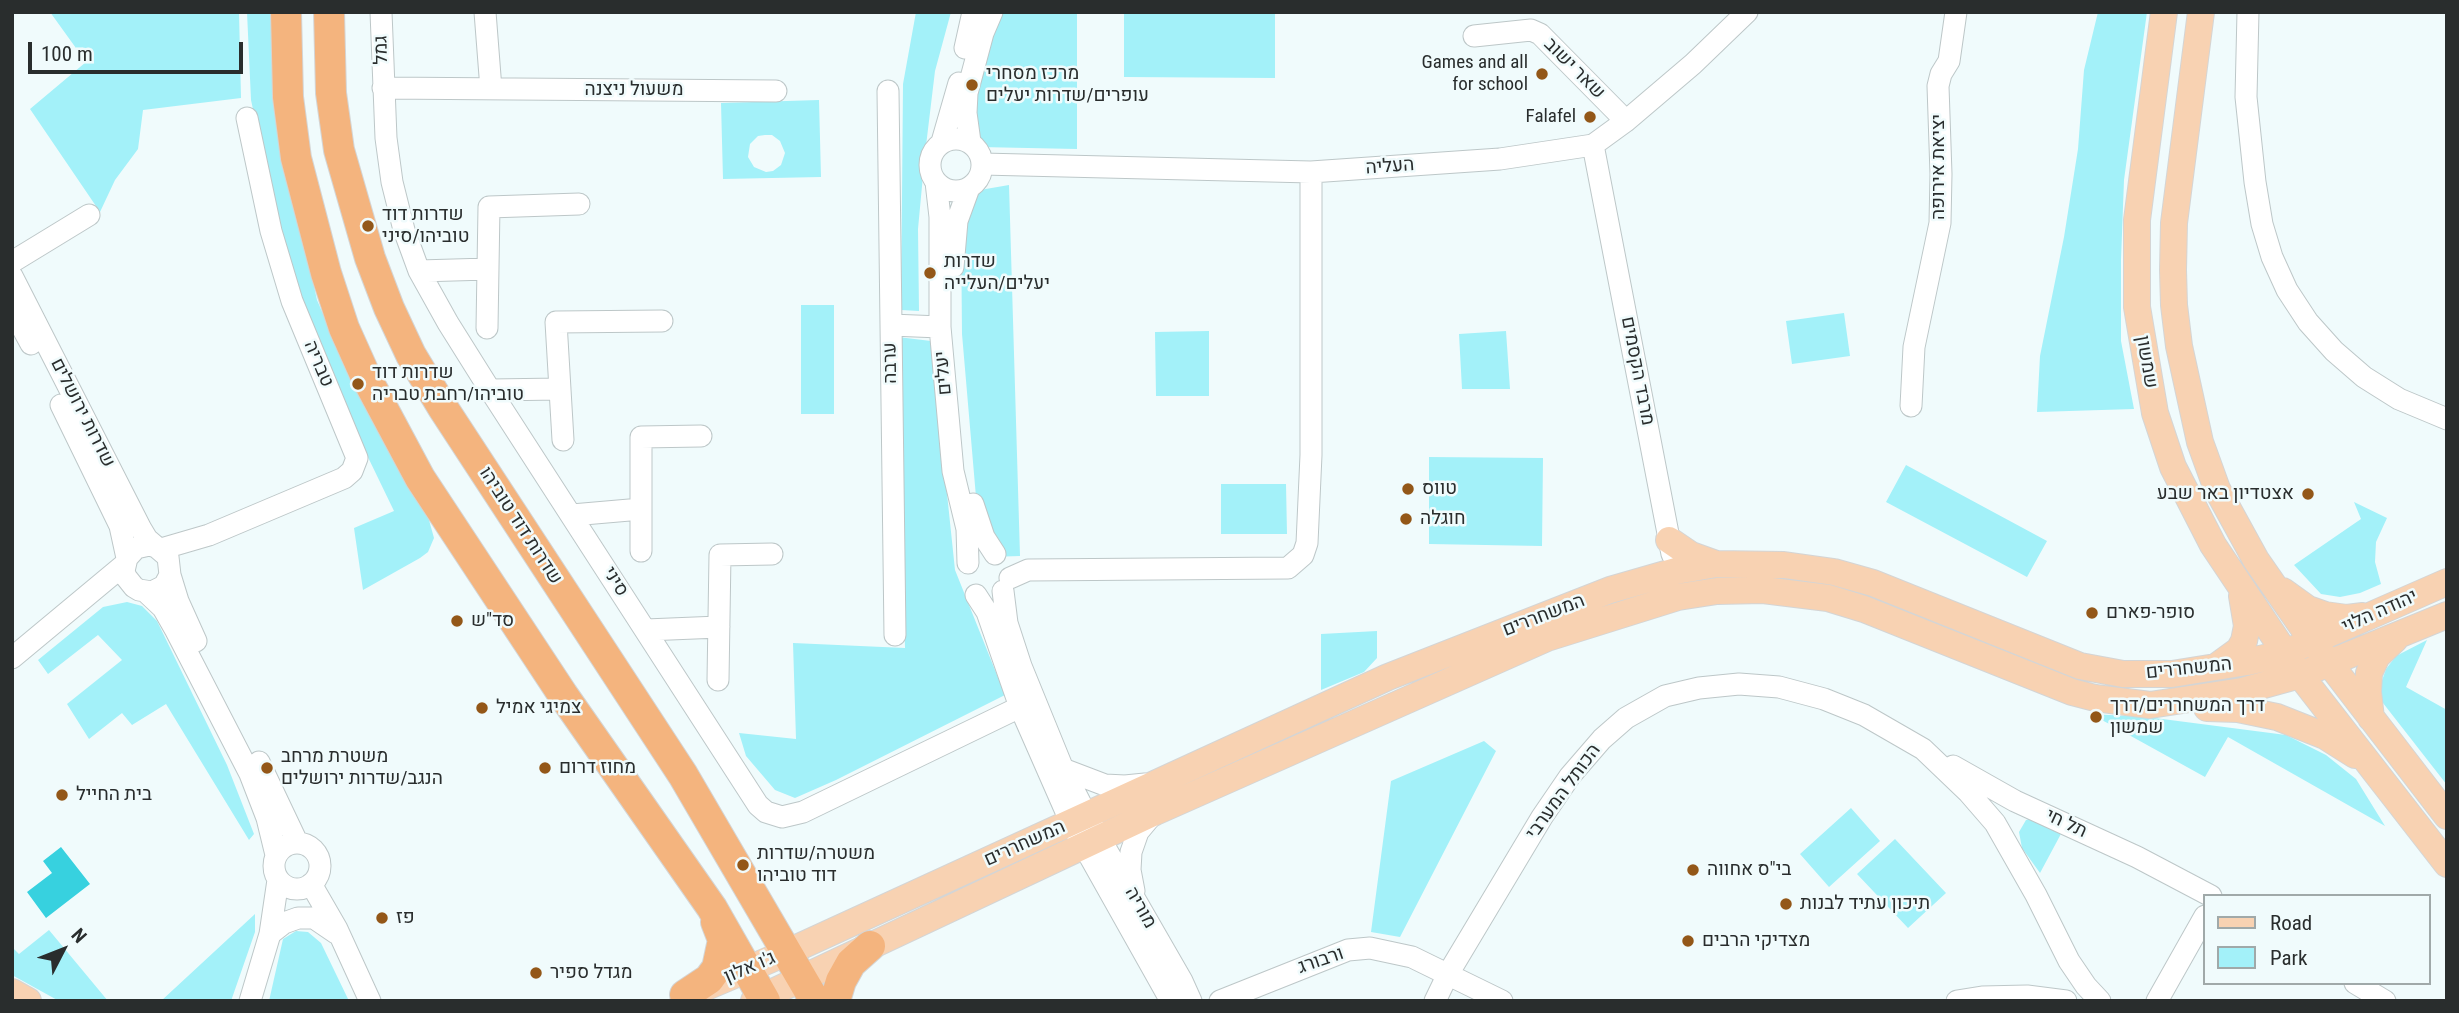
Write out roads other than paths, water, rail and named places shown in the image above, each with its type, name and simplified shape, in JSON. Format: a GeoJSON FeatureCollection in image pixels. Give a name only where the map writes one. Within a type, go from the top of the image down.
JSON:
{"type":"FeatureCollection","features":[{"type":"Feature","properties":{"kind":"highway"},"geometry":{"type":"LineString","coordinates":[[286,12],[288,97],[296,158],[326,273],[344,328],[366,377],[420,478],[567,701],[712,908],[748,969],[761,999]]}},
{"type":"Feature","properties":{"kind":"highway","name":"שדרות דוד טוביהו"},"geometry":{"type":"LineString","coordinates":[[330,12],[331,93],[339,150],[370,258],[406,343],[443,408],[683,775],[802,977]]}},
{"type":"Feature","properties":{"kind":"highway"},"geometry":{"type":"LineString","coordinates":[[679,998],[709,979],[721,955],[723,940],[712,908]]}},
{"type":"Feature","properties":{"kind":"highway"},"geometry":{"type":"LineString","coordinates":[[835,1001],[841,981],[851,963],[870,946]]}},
{"type":"Feature","properties":{"kind":"main road","name":"שמשון"},"geometry":{"type":"LineString","coordinates":[[2164,12],[2137,220],[2137,307],[2155,414],[2173,467],[2197,517],[2300,675]]}},
{"type":"Feature","properties":{"kind":"main road","name":"שמשון"},"geometry":{"type":"LineString","coordinates":[[2201,12],[2174,223],[2174,304],[2188,393],[2200,442],[2217,489],[2237,527],[2312,642]]}},
{"type":"Feature","properties":{"kind":"main road"},"geometry":{"type":"LineString","coordinates":[[1669,540],[1691,555],[1716,564]]}},
{"type":"Feature","properties":{"kind":"main road","name":"המשחררים"},"geometry":{"type":"LineString","coordinates":[[802,977],[870,946],[1085,830],[1160,782],[1388,677],[1610,590],[1676,571],[1716,564],[1784,565],[1834,572],[1873,583],[2080,666],[2123,674],[2172,674],[2214,668],[2285,653],[2312,642]]}},
{"type":"Feature","properties":{"kind":"main road"},"geometry":{"type":"LineString","coordinates":[[2267,575],[2284,593],[2308,609],[2347,618],[2372,615]]}},
{"type":"Feature","properties":{"kind":"main road","name":"יהודה הלוי"},"geometry":{"type":"LineString","coordinates":[[2312,642],[2447,582]]}},
{"type":"Feature","properties":{"kind":"main road"},"geometry":{"type":"LineString","coordinates":[[2214,668],[2239,650],[2244,641],[2246,608],[2239,584]]}},
{"type":"Feature","properties":{"kind":"main road","name":"המשחררים"},"geometry":{"type":"LineString","coordinates":[[802,977],[1085,830],[1154,812],[1547,638],[1678,597],[1717,591],[1763,590],[1828,598],[1864,609],[2072,692],[2095,698],[2150,705],[2242,691],[2329,665]]}},
{"type":"Feature","properties":{"kind":"main road","name":"יהודה הלוי"},"geometry":{"type":"LineString","coordinates":[[2329,665],[2447,615]]}},
{"type":"Feature","properties":{"kind":"main road"},"geometry":{"type":"LineString","coordinates":[[2371,718],[2369,673],[2377,656],[2397,636]]}},
{"type":"Feature","properties":{"kind":"main road"},"geometry":{"type":"LineString","coordinates":[[2312,642],[2447,817]]}},
{"type":"Feature","properties":{"kind":"main road"},"geometry":{"type":"LineString","coordinates":[[2300,675],[2447,864]]}},
{"type":"Feature","properties":{"kind":"main road"},"geometry":{"type":"LineString","coordinates":[[2150,705],[2238,709],[2277,718],[2325,736],[2353,753],[2375,771]]}},
{"type":"Feature","properties":{"kind":"main road","name":"ג'ו אלון"},"geometry":{"type":"LineString","coordinates":[[679,998],[748,969],[802,977]]}},
{"type":"Feature","properties":{"kind":"main road","name":"ג'ו אלון"},"geometry":{"type":"LineString","coordinates":[[761,999],[802,977]]}},
{"type":"Feature","properties":{"kind":"main road"},"geometry":{"type":"LineString","coordinates":[[12,992],[28,1001]]}},
{"type":"Feature","properties":{"kind":"street","name":"גמל"},"geometry":{"type":"LineString","coordinates":[[381,12],[383,88]]}},
{"type":"Feature","properties":{"kind":"street"},"geometry":{"type":"LineString","coordinates":[[485,12],[491,89]]}},
{"type":"Feature","properties":{"kind":"street"},"geometry":{"type":"LineString","coordinates":[[942,142],[958,85],[973,12]]}},
{"type":"Feature","properties":{"kind":"street"},"geometry":{"type":"LineString","coordinates":[[970,142],[966,113],[967,93],[983,33],[992,12]]}},
{"type":"Feature","properties":{"kind":"street","name":"העליה"},"geometry":{"type":"LineString","coordinates":[[982,164],[1311,172],[1500,159],[1593,145],[1626,121],[1693,64],[1747,12]]}},
{"type":"Feature","properties":{"kind":"street","name":"יציאת אירופה"},"geometry":{"type":"LineString","coordinates":[[1911,405],[1914,347],[1940,223],[1938,86],[1941,74],[1950,61],[1956,12]]}},
{"type":"Feature","properties":{"kind":"street"},"geometry":{"type":"LineString","coordinates":[[2248,12],[2246,97],[2255,182],[2262,224],[2272,257],[2287,290],[2308,322],[2334,351],[2364,377],[2399,399],[2447,419]]}},
{"type":"Feature","properties":{"kind":"street","name":"שאר ישוב"},"geometry":{"type":"LineString","coordinates":[[1474,36],[1531,30],[1540,34],[1626,121]]}},
{"type":"Feature","properties":{"kind":"street","name":"משעול ניצנה"},"geometry":{"type":"LineString","coordinates":[[383,88],[776,91]]}},
{"type":"Feature","properties":{"kind":"street","name":"סיני"},"geometry":{"type":"LineString","coordinates":[[383,88],[392,181],[404,230],[419,271],[490,390],[758,804],[766,812],[782,817],[803,813],[1020,707]]}},
{"type":"Feature","properties":{"kind":"street","name":"ערבה"},"geometry":{"type":"LineString","coordinates":[[888,91],[895,635]]}},
{"type":"Feature","properties":{"kind":"street","name":"טבריה"},"geometry":{"type":"LineString","coordinates":[[158,548],[223,529],[344,478],[352,471],[357,458],[292,301],[271,231],[247,118]]}},
{"type":"Feature","properties":{"kind":"street"},"geometry":{"type":"LineString","coordinates":[[956,138],[970,142],[979,152],[982,164],[979,178],[969,188],[953,191],[942,187],[932,176],[930,161],[936,147],[956,138]]}},
{"type":"Feature","properties":{"kind":"street","name":"מרבד הקסמים"},"geometry":{"type":"LineString","coordinates":[[1593,145],[1676,571],[1678,597]]}},
{"type":"Feature","properties":{"kind":"street"},"geometry":{"type":"LineString","coordinates":[[976,595],[990,598],[1028,570],[1287,568],[1303,555],[1307,543],[1311,455],[1311,172]]}},
{"type":"Feature","properties":{"kind":"street","name":"יעלים"},"geometry":{"type":"LineString","coordinates":[[936,182],[940,217],[940,327],[953,471],[967,530],[968,563]]}},
{"type":"Feature","properties":{"kind":"street","name":"יעלים"},"geometry":{"type":"LineString","coordinates":[[969,188],[962,204],[955,240],[953,327],[967,484],[981,529],[995,554]]}},
{"type":"Feature","properties":{"kind":"street"},"geometry":{"type":"LineString","coordinates":[[488,328],[489,207],[579,204]]}},
{"type":"Feature","properties":{"kind":"street"},"geometry":{"type":"LineString","coordinates":[[12,262],[89,215]]}},
{"type":"Feature","properties":{"kind":"street"},"geometry":{"type":"LineString","coordinates":[[419,271],[488,269]]}},
{"type":"Feature","properties":{"kind":"street","name":"שדרות ירושלים"},"geometry":{"type":"LineString","coordinates":[[12,276],[141,530],[158,548]]}},
{"type":"Feature","properties":{"kind":"street","name":"שדרות ירושלים"},"geometry":{"type":"LineString","coordinates":[[12,309],[120,526],[126,561]]}},
{"type":"Feature","properties":{"kind":"street"},"geometry":{"type":"LineString","coordinates":[[563,440],[556,322],[662,321]]}},
{"type":"Feature","properties":{"kind":"street"},"geometry":{"type":"LineString","coordinates":[[891,325],[940,327]]}},
{"type":"Feature","properties":{"kind":"street"},"geometry":{"type":"LineString","coordinates":[[490,390],[560,389]]}},
{"type":"Feature","properties":{"kind":"street"},"geometry":{"type":"LineString","coordinates":[[641,551],[641,437],[701,436]]}},
{"type":"Feature","properties":{"kind":"street"},"geometry":{"type":"LineString","coordinates":[[572,515],[640,509]]}},
{"type":"Feature","properties":{"kind":"street","name":"טבריה"},"geometry":{"type":"LineString","coordinates":[[171,572],[223,529]]}},
{"type":"Feature","properties":{"kind":"street"},"geometry":{"type":"LineString","coordinates":[[12,658],[126,561],[131,552],[142,546],[158,548],[168,557],[189,628],[250,743],[297,842]]}},
{"type":"Feature","properties":{"kind":"street"},"geometry":{"type":"LineString","coordinates":[[718,680],[720,555],[772,554]]}},
{"type":"Feature","properties":{"kind":"street"},"geometry":{"type":"LineString","coordinates":[[980,554],[995,554],[1006,563],[1007,623],[1085,830],[1020,707],[987,612],[970,590],[965,577],[968,563],[980,554]]}},
{"type":"Feature","properties":{"kind":"street"},"geometry":{"type":"LineString","coordinates":[[126,561],[126,577],[163,608],[175,629],[250,774],[267,818],[276,855],[274,868],[278,880],[270,934],[250,1001]]}},
{"type":"Feature","properties":{"kind":"street"},"geometry":{"type":"LineString","coordinates":[[73,607],[103,592],[118,589],[158,590],[168,581],[171,572]]}},
{"type":"Feature","properties":{"kind":"street"},"geometry":{"type":"LineString","coordinates":[[646,630],[719,627]]}},
{"type":"Feature","properties":{"kind":"street","name":"הכותל המערבי"},"geometry":{"type":"LineString","coordinates":[[1435,1001],[1448,974],[1542,817],[1570,776],[1602,739],[1626,718],[1665,696],[1699,688],[1739,684],[1779,687],[1824,698],[1864,715],[1923,749],[1969,793],[1995,823],[2069,961],[2100,1001]]}},
{"type":"Feature","properties":{"kind":"street","name":"תל חי"},"geometry":{"type":"LineString","coordinates":[[1923,749],[2015,801],[2137,857],[2207,894]]}},
{"type":"Feature","properties":{"kind":"street"},"geometry":{"type":"LineString","coordinates":[[1063,769],[1105,785],[1160,782]]}},
{"type":"Feature","properties":{"kind":"street"},"geometry":{"type":"LineString","coordinates":[[2006,842],[2006,823],[2015,801]]}},
{"type":"Feature","properties":{"kind":"street"},"geometry":{"type":"LineString","coordinates":[[1135,900],[1130,870],[1131,852],[1138,831],[1154,812]]}},
{"type":"Feature","properties":{"kind":"street","name":"מוריה"},"geometry":{"type":"LineString","coordinates":[[1085,830],[1135,900],[1191,1001]]}},
{"type":"Feature","properties":{"kind":"street","name":"מוריה"},"geometry":{"type":"LineString","coordinates":[[1085,830],[1171,1001]]}},
{"type":"Feature","properties":{"kind":"street"},"geometry":{"type":"LineString","coordinates":[[276,855],[285,846],[297,842],[308,846],[319,859],[319,872],[311,884],[297,889],[278,880]]}},
{"type":"Feature","properties":{"kind":"street"},"geometry":{"type":"LineString","coordinates":[[311,884],[340,936],[370,1001]]}},
{"type":"Feature","properties":{"kind":"street"},"geometry":{"type":"LineString","coordinates":[[270,934],[284,923],[298,918],[314,918],[340,936]]}},
{"type":"Feature","properties":{"kind":"street"},"geometry":{"type":"LineString","coordinates":[[2157,1001],[2204,918]]}},
{"type":"Feature","properties":{"kind":"street","name":"ורבורג"},"geometry":{"type":"LineString","coordinates":[[1220,1001],[1348,950],[1370,948],[1412,957],[1502,1001]]}},
{"type":"Feature","properties":{"kind":"street"},"geometry":{"type":"LineString","coordinates":[[2358,985],[2385,1001]]}},
{"type":"Feature","properties":{"kind":"street"},"geometry":{"type":"LineString","coordinates":[[1957,1001],[1982,997],[2027,996],[2066,1001]]}},
{"type":"Feature","properties":{"kind":"place","name":"Games and all for school"},"geometry":{"type":"Point","coordinates":[1542,74]}},
{"type":"Feature","properties":{"kind":"place","name":"מרכז מסחרי עופרים/שדרות יעלים"},"geometry":{"type":"Point","coordinates":[972,85]}},
{"type":"Feature","properties":{"kind":"place","name":"Falafel"},"geometry":{"type":"Point","coordinates":[1590,117]}},
{"type":"Feature","properties":{"kind":"place","name":"שדרות דוד טוביהו/סיני"},"geometry":{"type":"Point","coordinates":[368,226]}},
{"type":"Feature","properties":{"kind":"place","name":"שדרות יעלים/העלייה"},"geometry":{"type":"Point","coordinates":[930,273]}},
{"type":"Feature","properties":{"kind":"place","name":"שדרות דוד טוביהו/רחבת טבריה"},"geometry":{"type":"Point","coordinates":[358,384]}},
{"type":"Feature","properties":{"kind":"place","name":"טווס"},"geometry":{"type":"Point","coordinates":[1408,489]}},
{"type":"Feature","properties":{"kind":"place","name":"אצטדיון באר שבע"},"geometry":{"type":"Point","coordinates":[2308,494]}},
{"type":"Feature","properties":{"kind":"place","name":"חוגלה"},"geometry":{"type":"Point","coordinates":[1406,519]}},
{"type":"Feature","properties":{"kind":"place","name":"סופר-פארם"},"geometry":{"type":"Point","coordinates":[2092,613]}},
{"type":"Feature","properties":{"kind":"place","name":"סד\"ש"},"geometry":{"type":"Point","coordinates":[457,621]}},
{"type":"Feature","properties":{"kind":"place","name":"צמיגי אמיל"},"geometry":{"type":"Point","coordinates":[482,708]}},
{"type":"Feature","properties":{"kind":"place","name":"דרך המשחררים/דרך שמשון"},"geometry":{"type":"Point","coordinates":[2096,717]}},
{"type":"Feature","properties":{"kind":"place","name":"משטרת מרחב הנגב/שדרות ירושלים"},"geometry":{"type":"Point","coordinates":[267,768]}},
{"type":"Feature","properties":{"kind":"place","name":"מחוז דרום"},"geometry":{"type":"Point","coordinates":[545,768]}},
{"type":"Feature","properties":{"kind":"place","name":"בית החייל"},"geometry":{"type":"Point","coordinates":[62,795]}},
{"type":"Feature","properties":{"kind":"place","name":"משטרה/שדרות דוד טוביהו"},"geometry":{"type":"Point","coordinates":[743,865]}},
{"type":"Feature","properties":{"kind":"place","name":"בי\"ס אחווה"},"geometry":{"type":"Point","coordinates":[1693,870]}},
{"type":"Feature","properties":{"kind":"place","name":"תיכון עתיד לבנות"},"geometry":{"type":"Point","coordinates":[1786,904]}},
{"type":"Feature","properties":{"kind":"place","name":"פז"},"geometry":{"type":"Point","coordinates":[382,918]}},
{"type":"Feature","properties":{"kind":"place","name":"מצדיקי הרבים"},"geometry":{"type":"Point","coordinates":[1688,941]}},
{"type":"Feature","properties":{"kind":"place","name":"מגדל ספיר"},"geometry":{"type":"Point","coordinates":[536,973]}}]}
